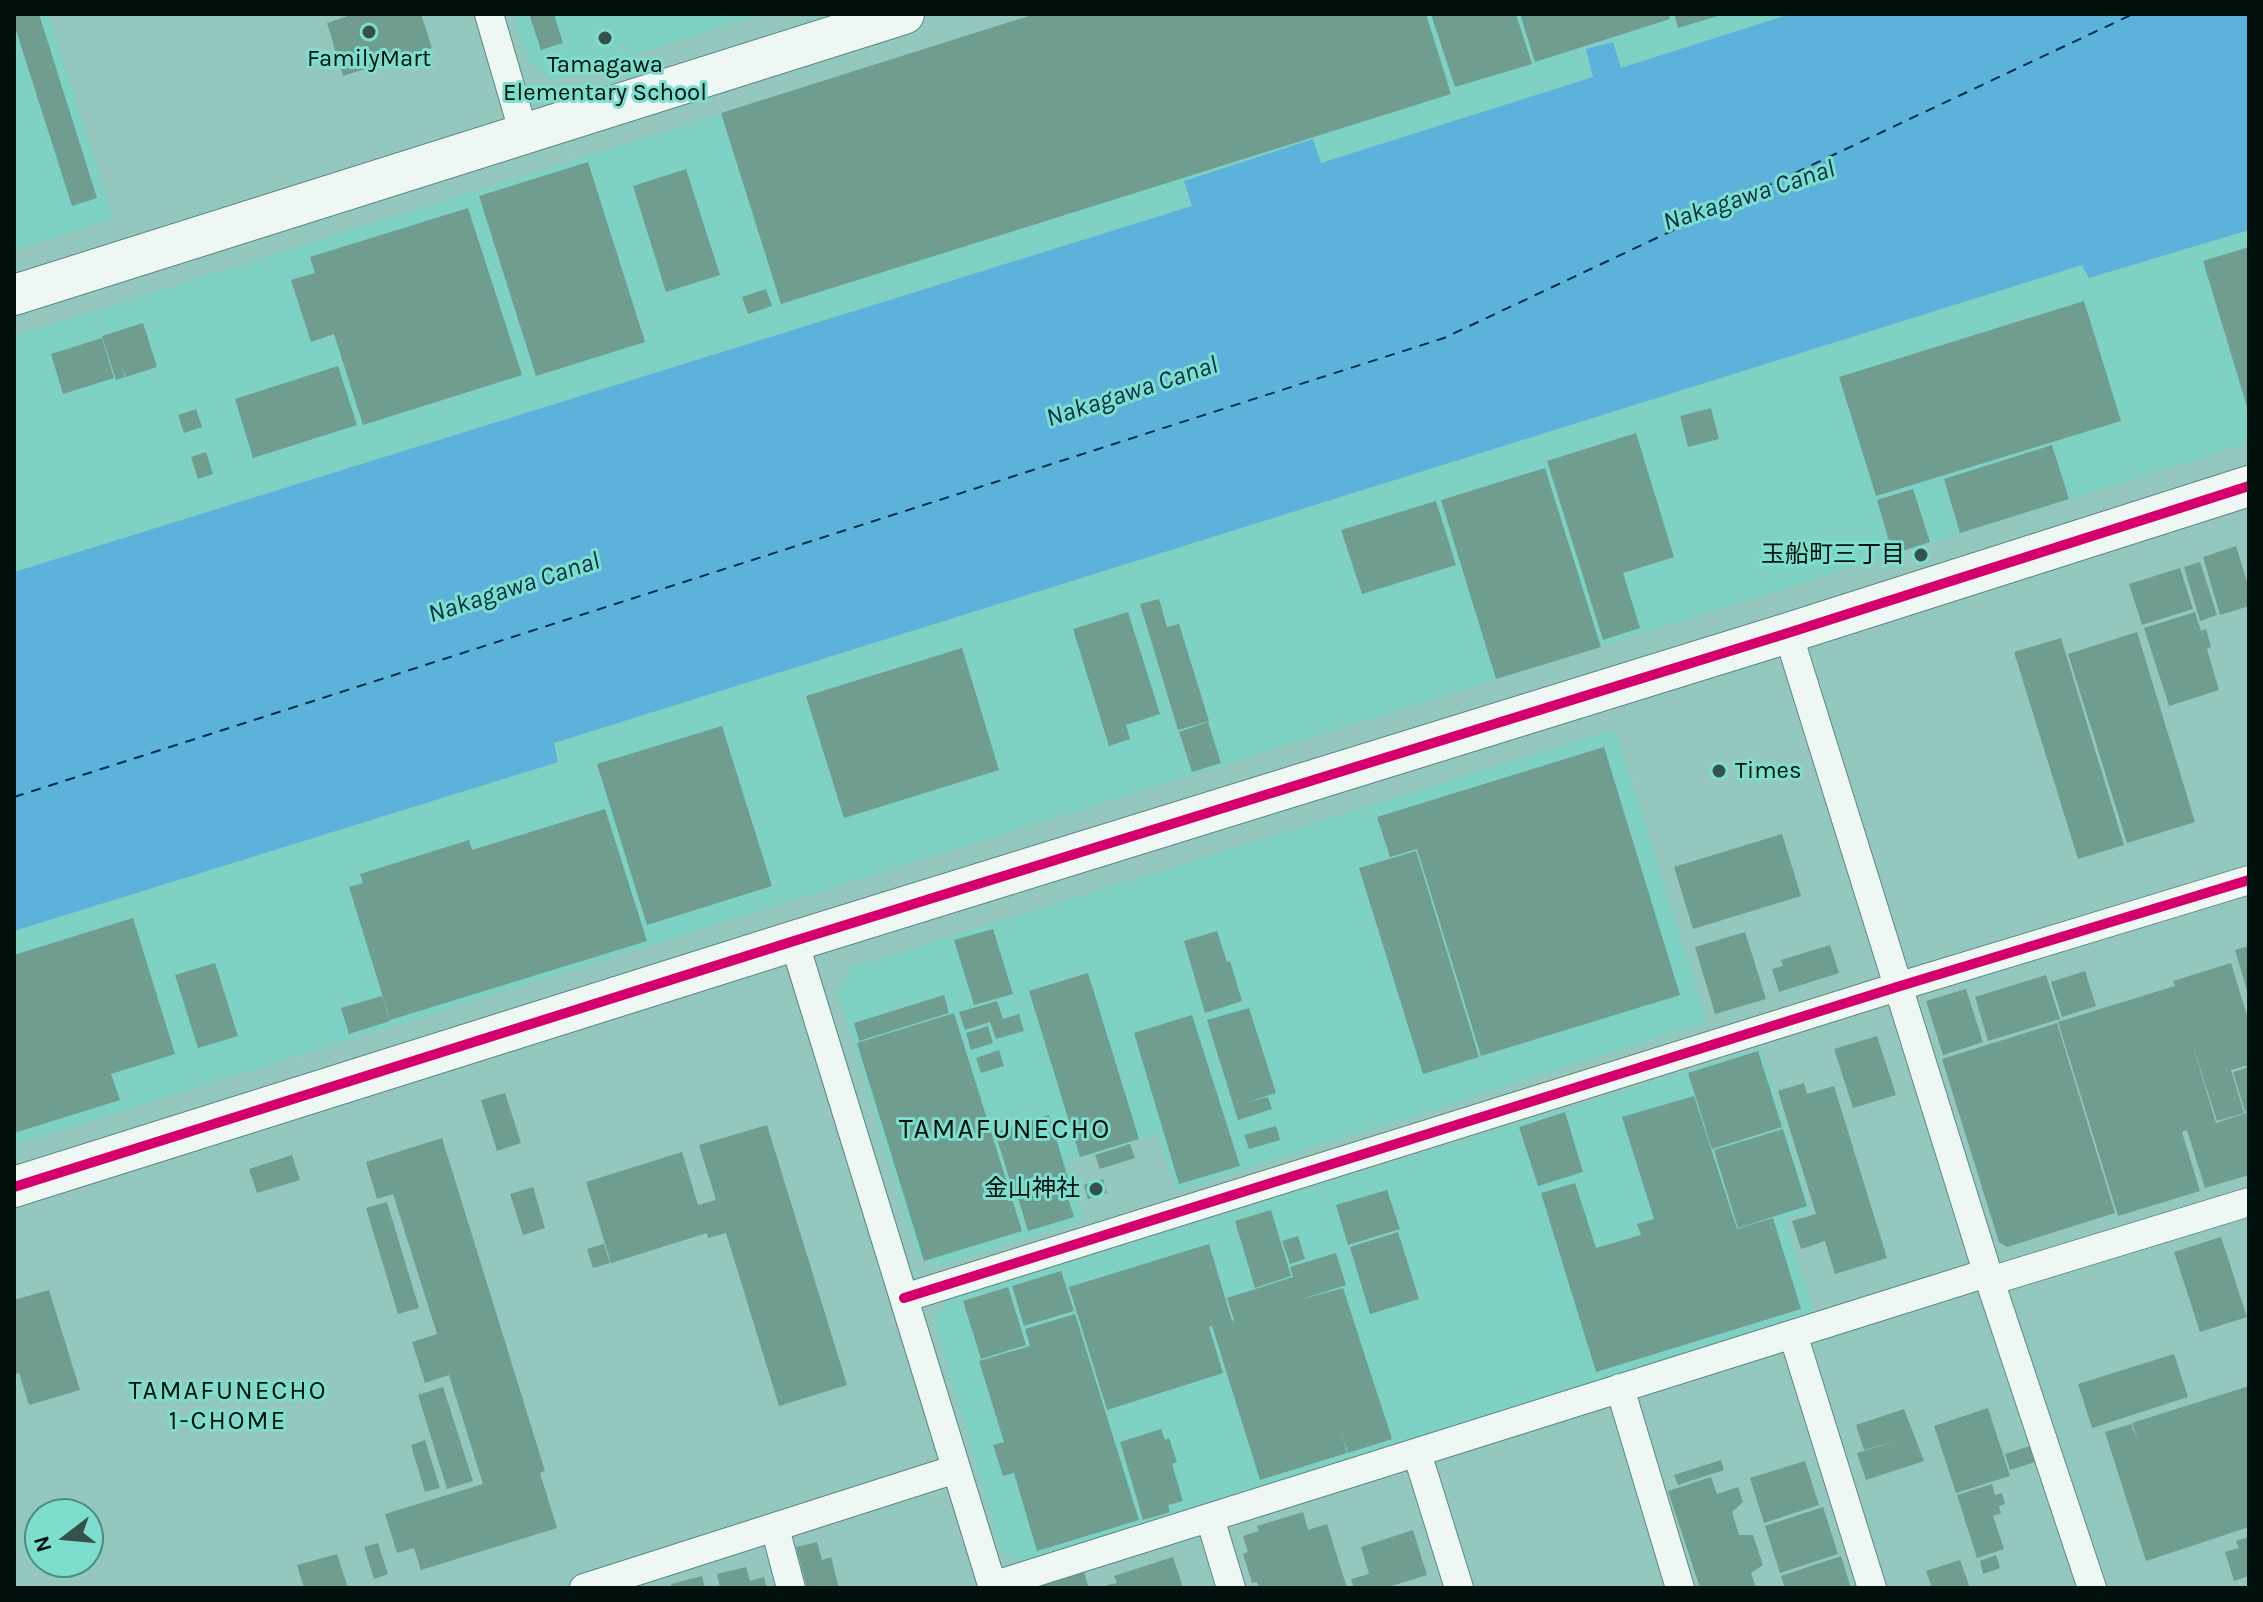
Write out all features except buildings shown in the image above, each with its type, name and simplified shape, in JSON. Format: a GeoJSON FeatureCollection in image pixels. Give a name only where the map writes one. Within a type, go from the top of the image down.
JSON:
{"type":"FeatureCollection","features":[{"type":"Feature","properties":{"kind":"street"},"geometry":{"type":"LineString","coordinates":[[489,14],[524,134]]}},
{"type":"Feature","properties":{"kind":"street"},"geometry":{"type":"LineString","coordinates":[[14,295],[904,14]]}},
{"type":"Feature","properties":{"kind":"street"},"geometry":{"type":"LineString","coordinates":[[14,1187],[2249,486]]}},
{"type":"Feature","properties":{"kind":"street"},"geometry":{"type":"LineString","coordinates":[[1788,633],[1988,1277],[2092,1588]]}},
{"type":"Feature","properties":{"kind":"street"},"geometry":{"type":"LineString","coordinates":[[904,1298],[2249,880]]}},
{"type":"Feature","properties":{"kind":"street"},"geometry":{"type":"LineString","coordinates":[[794,941],[993,1587],[1793,1334],[1988,1277],[2246,1212]]}},
{"type":"Feature","properties":{"kind":"street"},"geometry":{"type":"LineString","coordinates":[[1793,1334],[1872,1588]]}},
{"type":"Feature","properties":{"kind":"street"},"geometry":{"type":"LineString","coordinates":[[1620,1388],[1680,1588]]}},
{"type":"Feature","properties":{"kind":"street"},"geometry":{"type":"LineString","coordinates":[[1417,1453],[1459,1588]]}},
{"type":"Feature","properties":{"kind":"street"},"geometry":{"type":"LineString","coordinates":[[584,1588],[956,1469]]}},
{"type":"Feature","properties":{"kind":"street"},"geometry":{"type":"LineString","coordinates":[[1210,1518],[1231,1588]]}},
{"type":"Feature","properties":{"kind":"street"},"geometry":{"type":"LineString","coordinates":[[775,1528],[791,1588]]}},
{"type":"Feature","properties":{"kind":"shaded area"},"geometry":{"type":"Polygon","coordinates":[[[14,14],[48,14],[114,219],[14,250],[14,14]]]}},
{"type":"Feature","properties":{"kind":"shaded area","name":"Tamagawa Elementary School"},"geometry":{"type":"Polygon","coordinates":[[[514,14],[763,14],[553,81],[528,61],[514,14]]]}},
{"type":"Feature","properties":{"kind":"shaded area"},"geometry":{"type":"Polygon","coordinates":[[[1038,14],[1790,14],[1621,68],[1613,42],[1587,49],[1593,77],[1321,163],[1312,140],[1184,181],[1192,206],[14,572],[14,336],[1038,14]]]}},
{"type":"Feature","properties":{"kind":"shaded area"},"geometry":{"type":"Polygon","coordinates":[[[2249,230],[2249,443],[14,1145],[14,931],[557,762],[553,743],[2083,265],[2090,278],[2249,230]]]}},
{"type":"Feature","properties":{"kind":"shaded area"},"geometry":{"type":"Polygon","coordinates":[[[1615,729],[1707,1022],[1176,1191],[1158,1134],[1067,1163],[1084,1220],[936,1266],[917,1254],[838,993],[849,968],[1615,729]]]}},
{"type":"Feature","properties":{"kind":"shaded area"},"geometry":{"type":"Polygon","coordinates":[[[1762,1048],[1811,1211],[1785,1219],[1814,1314],[1019,1562],[1002,1552],[934,1317],[947,1300],[1762,1048]]]}},
{"type":"Feature","properties":{"kind":"water","name":"Nakagawa Canal"},"geometry":{"type":"Polygon","coordinates":[[[1790,14],[2249,14],[2249,230],[2089,278],[2082,265],[554,743],[558,762],[14,931],[14,572],[1192,206],[1184,181],[1313,139],[1321,163],[1593,77],[1586,49],[1613,42],[1621,68],[1790,14]]]}},
{"type":"Feature","properties":{"kind":"ferry route"},"geometry":{"type":"LineString","coordinates":[[14,797],[1444,338],[2133,14]]}},
{"type":"Feature","properties":{"kind":"cycle path"},"geometry":{"type":"LineString","coordinates":[[14,1187],[2249,486]]}},
{"type":"Feature","properties":{"kind":"cycle path"},"geometry":{"type":"LineString","coordinates":[[904,1298],[2249,880]]}},
{"type":"Feature","properties":{"kind":"place","name":"FamilyMart"},"geometry":{"type":"Point","coordinates":[369,32]}},
{"type":"Feature","properties":{"kind":"place","name":"Tamagawa Elementary School"},"geometry":{"type":"Point","coordinates":[605,38]}},
{"type":"Feature","properties":{"kind":"place","name":"玉船町三丁目"},"geometry":{"type":"Point","coordinates":[1921,555]}},
{"type":"Feature","properties":{"kind":"place","name":"Times"},"geometry":{"type":"Point","coordinates":[1719,771]}},
{"type":"Feature","properties":{"kind":"place","name":"金山神社"},"geometry":{"type":"Point","coordinates":[1096,1189]}},
{"type":"Feature","properties":{"kind":"district","name":"TAMAFUNECHO"},"geometry":{"type":"Point","coordinates":[1005,1130]}},
{"type":"Feature","properties":{"kind":"district","name":"TAMAFUNECHO 1-CHOME"},"geometry":{"type":"Point","coordinates":[228,1407]}}]}
